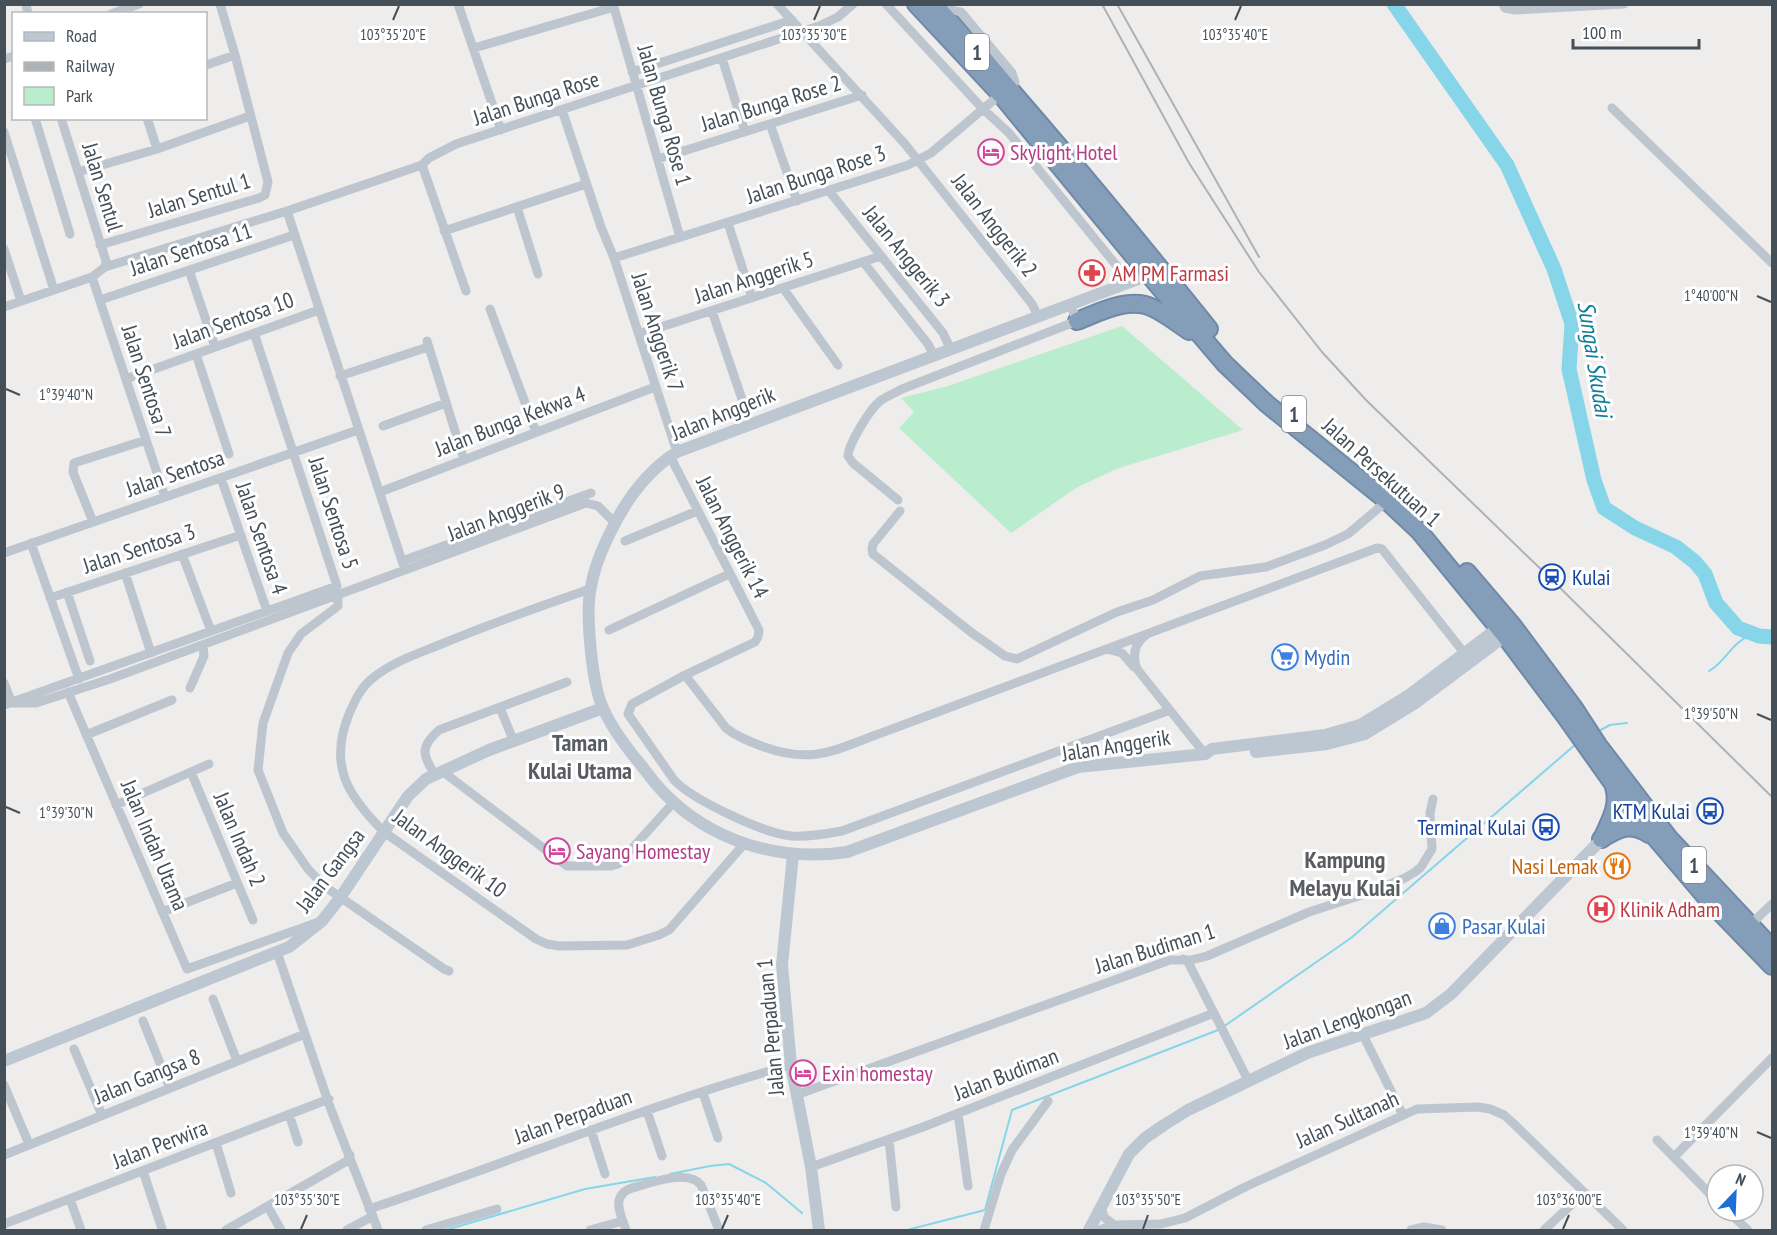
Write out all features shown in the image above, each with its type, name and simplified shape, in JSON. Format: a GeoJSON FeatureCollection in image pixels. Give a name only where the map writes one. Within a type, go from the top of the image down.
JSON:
{"type":"FeatureCollection","features":[{"type":"Feature","properties":{"kind":"highway","name":"Jalan Persekutuan 1"},"geometry":{"type":"LineString","coordinates":[[916,4],[943,12],[1149,275],[1207,343],[1268,404],[1387,501],[1419,531],[1583,731]]}},
{"type":"Feature","properties":{"kind":"highway","name":"Jalan Persekutuan 1"},"geometry":{"type":"LineString","coordinates":[[1005,91],[1162,269],[1214,336],[1274,396],[1321,438],[1393,495],[1439,540],[1513,626],[1594,748],[1636,805],[1661,846],[1745,930],[1773,948]]}},
{"type":"Feature","properties":{"kind":"highway"},"geometry":{"type":"LineString","coordinates":[[1077,321],[1123,305],[1144,304],[1153,307],[1207,343]]}},
{"type":"Feature","properties":{"kind":"highway","name":"Jalan Persekutuan 1"},"geometry":{"type":"LineString","coordinates":[[1594,748],[1614,785],[1669,838],[1773,966]]}},
{"type":"Feature","properties":{"kind":"highway"},"geometry":{"type":"LineString","coordinates":[[1601,839],[1615,808],[1614,785]]}},
{"type":"Feature","properties":{"kind":"highway"},"geometry":{"type":"LineString","coordinates":[[1601,839],[1617,829],[1628,826],[1648,833],[1661,846]]}},
{"type":"Feature","properties":{"kind":"street"},"geometry":{"type":"LineString","coordinates":[[116,12],[139,4]]}},
{"type":"Feature","properties":{"kind":"street"},"geometry":{"type":"LineString","coordinates":[[78,172],[157,149],[250,116],[220,4]]}},
{"type":"Feature","properties":{"kind":"street"},"geometry":{"type":"LineString","coordinates":[[458,4],[501,130]]}},
{"type":"Feature","properties":{"kind":"street"},"geometry":{"type":"LineString","coordinates":[[777,4],[919,159]]}},
{"type":"Feature","properties":{"kind":"street","name":"Jalan Bunga Rose"},"geometry":{"type":"LineString","coordinates":[[105,267],[287,211],[422,165],[429,158],[456,144],[819,26],[838,17],[853,4]]}},
{"type":"Feature","properties":{"kind":"street"},"geometry":{"type":"LineString","coordinates":[[886,4],[982,108],[1009,133],[1120,270],[1126,284]]}},
{"type":"Feature","properties":{"kind":"street"},"geometry":{"type":"LineString","coordinates":[[1504,6],[1515,10],[1624,4]]}},
{"type":"Feature","properties":{"kind":"street"},"geometry":{"type":"LineString","coordinates":[[474,48],[613,6]]}},
{"type":"Feature","properties":{"kind":"street","name":"Jalan Bunga Rose 1"},"geometry":{"type":"LineString","coordinates":[[613,6],[681,237]]}},
{"type":"Feature","properties":{"kind":"street"},"geometry":{"type":"LineString","coordinates":[[943,12],[961,12],[1012,73],[1015,82],[1005,91]]}},
{"type":"Feature","properties":{"kind":"street"},"geometry":{"type":"LineString","coordinates":[[632,72],[792,20]]}},
{"type":"Feature","properties":{"kind":"street"},"geometry":{"type":"LineString","coordinates":[[207,65],[235,55]]}},
{"type":"Feature","properties":{"kind":"street"},"geometry":{"type":"LineString","coordinates":[[722,58],[745,132]]}},
{"type":"Feature","properties":{"kind":"street","name":"Jalan Bunga Rose 3"},"geometry":{"type":"LineString","coordinates":[[614,258],[908,165],[931,153],[1005,91]]}},
{"type":"Feature","properties":{"kind":"street","name":"Jalan Bunga Rose 2"},"geometry":{"type":"LineString","coordinates":[[658,159],[862,95]]}},
{"type":"Feature","properties":{"kind":"street"},"geometry":{"type":"LineString","coordinates":[[1612,108],[1773,263]]}},
{"type":"Feature","properties":{"kind":"street","name":"Jalan Anggerik 7"},"geometry":{"type":"LineString","coordinates":[[562,110],[639,334],[673,454]]}},
{"type":"Feature","properties":{"kind":"street","name":"Jalan Sentul 1"},"geometry":{"type":"LineString","coordinates":[[100,245],[265,195],[268,182],[250,116]]}},
{"type":"Feature","properties":{"kind":"street"},"geometry":{"type":"LineString","coordinates":[[36,120],[70,234]]}},
{"type":"Feature","properties":{"kind":"street","name":"Jalan Sentul"},"geometry":{"type":"LineString","coordinates":[[62,120],[106,261],[105,267]]}},
{"type":"Feature","properties":{"kind":"street"},"geometry":{"type":"LineString","coordinates":[[148,120],[157,149]]}},
{"type":"Feature","properties":{"kind":"street"},"geometry":{"type":"LineString","coordinates":[[770,124],[797,201]]}},
{"type":"Feature","properties":{"kind":"street"},"geometry":{"type":"LineString","coordinates":[[4,132],[54,290]]}},
{"type":"Feature","properties":{"kind":"street","name":"Jalan Anggerik 2"},"geometry":{"type":"LineString","coordinates":[[919,159],[1032,304],[1038,316]]}},
{"type":"Feature","properties":{"kind":"street"},"geometry":{"type":"LineString","coordinates":[[422,165],[466,291]]}},
{"type":"Feature","properties":{"kind":"street"},"geometry":{"type":"LineString","coordinates":[[444,231],[586,184]]}},
{"type":"Feature","properties":{"kind":"street","name":"Jalan Anggerik 3"},"geometry":{"type":"LineString","coordinates":[[829,191],[943,333],[950,348]]}},
{"type":"Feature","properties":{"kind":"street"},"geometry":{"type":"LineString","coordinates":[[517,207],[538,274]]}},
{"type":"Feature","properties":{"kind":"street"},"geometry":{"type":"LineString","coordinates":[[287,211],[404,566]]}},
{"type":"Feature","properties":{"kind":"street"},"geometry":{"type":"LineString","coordinates":[[728,222],[752,298]]}},
{"type":"Feature","properties":{"kind":"street","name":"Jalan Sentosa 11"},"geometry":{"type":"LineString","coordinates":[[100,300],[294,235]]}},
{"type":"Feature","properties":{"kind":"street"},"geometry":{"type":"LineString","coordinates":[[4,249],[21,301]]}},
{"type":"Feature","properties":{"kind":"street","name":"Jalan Anggerik 5"},"geometry":{"type":"LineString","coordinates":[[639,334],[882,256]]}},
{"type":"Feature","properties":{"kind":"street"},"geometry":{"type":"LineString","coordinates":[[864,263],[928,344],[933,354]]}},
{"type":"Feature","properties":{"kind":"street"},"geometry":{"type":"LineString","coordinates":[[4,307],[92,277],[105,267]]}},
{"type":"Feature","properties":{"kind":"street"},"geometry":{"type":"LineString","coordinates":[[189,270],[215,347]]}},
{"type":"Feature","properties":{"kind":"street","name":"Jalan Anggerik"},"geometry":{"type":"LineString","coordinates":[[1149,275],[933,354],[673,454],[647,477],[635,491],[603,546],[590,589],[590,630],[595,679],[603,708],[617,735],[632,755],[674,802],[705,825],[744,844],[778,853],[825,855],[861,848],[1078,767],[1205,754],[1212,749],[1326,740],[1365,734],[1414,704],[1502,632]]}},
{"type":"Feature","properties":{"kind":"street","name":"Jalan Sentosa 7"},"geometry":{"type":"LineString","coordinates":[[92,277],[165,497]]}},
{"type":"Feature","properties":{"kind":"street"},"geometry":{"type":"LineString","coordinates":[[783,288],[838,365]]}},
{"type":"Feature","properties":{"kind":"street"},"geometry":{"type":"LineString","coordinates":[[898,500],[853,463],[848,456],[849,447],[874,406],[903,389],[1077,321],[1070,304]]}},
{"type":"Feature","properties":{"kind":"street"},"geometry":{"type":"LineString","coordinates":[[490,309],[536,432]]}},
{"type":"Feature","properties":{"kind":"street","name":"Jalan Sentosa 10"},"geometry":{"type":"LineString","coordinates":[[126,379],[319,310]]}},
{"type":"Feature","properties":{"kind":"street"},"geometry":{"type":"LineString","coordinates":[[712,311],[746,411]]}},
{"type":"Feature","properties":{"kind":"street","name":"Jalan Sentosa 5"},"geometry":{"type":"LineString","coordinates":[[254,333],[338,591]]}},
{"type":"Feature","properties":{"kind":"street"},"geometry":{"type":"LineString","coordinates":[[340,376],[427,344],[464,460]]}},
{"type":"Feature","properties":{"kind":"street"},"geometry":{"type":"LineString","coordinates":[[196,354],[229,454]]}},
{"type":"Feature","properties":{"kind":"street","name":"Jalan Bunga Kekwa 4"},"geometry":{"type":"LineString","coordinates":[[380,492],[655,387]]}},
{"type":"Feature","properties":{"kind":"street"},"geometry":{"type":"LineString","coordinates":[[383,426],[446,403]]}},
{"type":"Feature","properties":{"kind":"street","name":"Jalan Sentosa"},"geometry":{"type":"LineString","coordinates":[[4,552],[358,430]]}},
{"type":"Feature","properties":{"kind":"street"},"geometry":{"type":"LineString","coordinates":[[93,522],[73,472],[74,463],[146,440]]}},
{"type":"Feature","properties":{"kind":"street","name":"Jalan Anggerik 14"},"geometry":{"type":"LineString","coordinates":[[673,454],[697,511],[759,630],[755,642],[685,675]]}},
{"type":"Feature","properties":{"kind":"street","name":"Jalan Sentosa 4"},"geometry":{"type":"LineString","coordinates":[[221,478],[267,611]]}},
{"type":"Feature","properties":{"kind":"street"},"geometry":{"type":"LineString","coordinates":[[8,704],[36,703],[203,645],[591,493]]}},
{"type":"Feature","properties":{"kind":"street"},"geometry":{"type":"LineString","coordinates":[[900,511],[873,544],[873,554],[980,639],[1005,656],[1017,659],[1117,612],[1153,600],[1200,576],[1266,567],[1325,545],[1348,534],[1387,501]]}},
{"type":"Feature","properties":{"kind":"street","name":"Jalan Anggerik 9"},"geometry":{"type":"LineString","coordinates":[[404,566],[586,503],[598,506],[615,523]]}},
{"type":"Feature","properties":{"kind":"street"},"geometry":{"type":"LineString","coordinates":[[625,542],[697,511]]}},
{"type":"Feature","properties":{"kind":"street","name":"Jalan Sentosa 3"},"geometry":{"type":"LineString","coordinates":[[50,598],[240,535]]}},
{"type":"Feature","properties":{"kind":"street"},"geometry":{"type":"LineString","coordinates":[[31,543],[79,679]]}},
{"type":"Feature","properties":{"kind":"street"},"geometry":{"type":"LineString","coordinates":[[1170,710],[871,822],[842,831],[792,836],[749,823],[679,786],[628,714],[632,704],[685,675],[726,728],[733,733],[753,743],[783,753],[812,756],[1377,548],[1382,549],[1465,654]]}},
{"type":"Feature","properties":{"kind":"street"},"geometry":{"type":"LineString","coordinates":[[182,554],[211,631]]}},
{"type":"Feature","properties":{"kind":"street"},"geometry":{"type":"LineString","coordinates":[[125,573],[151,653]]}},
{"type":"Feature","properties":{"kind":"street"},"geometry":{"type":"LineString","coordinates":[[609,630],[729,574]]}},
{"type":"Feature","properties":{"kind":"street","name":"Jalan Anggerik 10"},"geometry":{"type":"LineString","coordinates":[[590,589],[497,621],[397,662],[364,685],[342,732],[340,744],[340,757],[348,787],[368,816],[384,832],[536,939],[560,946],[634,944],[669,930],[744,844]]}},
{"type":"Feature","properties":{"kind":"street"},"geometry":{"type":"LineString","coordinates":[[8,704],[267,611],[338,591]]}},
{"type":"Feature","properties":{"kind":"street"},"geometry":{"type":"LineString","coordinates":[[338,591],[338,606],[301,634],[288,653],[263,723],[258,770],[283,832],[308,868],[324,886],[444,969],[449,970]]}},
{"type":"Feature","properties":{"kind":"street"},"geometry":{"type":"LineString","coordinates":[[67,592],[90,661]]}},
{"type":"Feature","properties":{"kind":"street"},"geometry":{"type":"LineString","coordinates":[[1137,669],[1134,657],[1135,647],[1141,638],[1152,631]]}},
{"type":"Feature","properties":{"kind":"street","name":"Jalan Anggerik"},"geometry":{"type":"LineString","coordinates":[[1326,740],[1360,725],[1409,695],[1465,654],[1502,632]]}},
{"type":"Feature","properties":{"kind":"street"},"geometry":{"type":"LineString","coordinates":[[190,688],[204,656],[203,645]]}},
{"type":"Feature","properties":{"kind":"street"},"geometry":{"type":"LineString","coordinates":[[1105,648],[1122,653],[1205,754]]}},
{"type":"Feature","properties":{"kind":"street"},"geometry":{"type":"LineString","coordinates":[[567,682],[439,730],[429,739],[424,748],[424,755],[438,773],[561,863],[573,867],[618,864],[674,802]]}},
{"type":"Feature","properties":{"kind":"street"},"geometry":{"type":"LineString","coordinates":[[4,683],[8,704]]}},
{"type":"Feature","properties":{"kind":"street","name":"Jalan Indah Utama"},"geometry":{"type":"LineString","coordinates":[[68,692],[188,969],[319,923]]}},
{"type":"Feature","properties":{"kind":"street"},"geometry":{"type":"LineString","coordinates":[[86,735],[172,700]]}},
{"type":"Feature","properties":{"kind":"street"},"geometry":{"type":"LineString","coordinates":[[500,708],[514,742]]}},
{"type":"Feature","properties":{"kind":"street","name":"Jalan Gangsa"},"geometry":{"type":"LineString","coordinates":[[4,1061],[289,947],[319,923],[340,898],[408,796],[426,779],[603,708]]}},
{"type":"Feature","properties":{"kind":"street"},"geometry":{"type":"LineString","coordinates":[[116,805],[209,764]]}},
{"type":"Feature","properties":{"kind":"street","name":"Jalan Indah 2"},"geometry":{"type":"LineString","coordinates":[[191,772],[253,920]]}},
{"type":"Feature","properties":{"kind":"street","name":"Jalan Budiman 1"},"geometry":{"type":"LineString","coordinates":[[796,1095],[1170,960],[1191,960],[1207,956],[1309,912],[1405,878],[1421,867],[1432,849],[1430,813],[1433,799]]}},
{"type":"Feature","properties":{"kind":"street","name":"Jalan Lengkongan"},"geometry":{"type":"LineString","coordinates":[[1089,1230],[1129,1154],[1145,1138],[1188,1110],[1307,1053],[1426,1013],[1440,1004],[1636,805]]}},
{"type":"Feature","properties":{"kind":"street","name":"Jalan Perpaduan 1"},"geometry":{"type":"LineString","coordinates":[[794,855],[782,965],[791,1065],[811,1167],[819,1225]]}},
{"type":"Feature","properties":{"kind":"street"},"geometry":{"type":"LineString","coordinates":[[162,912],[237,883]]}},
{"type":"Feature","properties":{"kind":"street"},"geometry":{"type":"LineString","coordinates":[[1745,930],[1773,904]]}},
{"type":"Feature","properties":{"kind":"street"},"geometry":{"type":"LineString","coordinates":[[277,952],[330,1107],[378,1230]]}},
{"type":"Feature","properties":{"kind":"street"},"geometry":{"type":"LineString","coordinates":[[1183,959],[1188,962],[1248,1080]]}},
{"type":"Feature","properties":{"kind":"street"},"geometry":{"type":"LineString","coordinates":[[213,999],[237,1061]]}},
{"type":"Feature","properties":{"kind":"street","name":"Jalan Budiman"},"geometry":{"type":"LineString","coordinates":[[811,1167],[889,1140],[1214,1013]]}},
{"type":"Feature","properties":{"kind":"street"},"geometry":{"type":"LineString","coordinates":[[143,1021],[170,1088]]}},
{"type":"Feature","properties":{"kind":"street"},"geometry":{"type":"LineString","coordinates":[[1362,1033],[1402,1115]]}},
{"type":"Feature","properties":{"kind":"street","name":"Jalan Gangsa 8"},"geometry":{"type":"LineString","coordinates":[[4,1155],[305,1034]]}},
{"type":"Feature","properties":{"kind":"street"},"geometry":{"type":"LineString","coordinates":[[74,1049],[102,1115]]}},
{"type":"Feature","properties":{"kind":"street"},"geometry":{"type":"LineString","coordinates":[[1674,1157],[1773,1058]]}},
{"type":"Feature","properties":{"kind":"street","name":"Jalan Perpaduan"},"geometry":{"type":"LineString","coordinates":[[347,1230],[371,1213],[591,1130],[791,1065]]}},
{"type":"Feature","properties":{"kind":"street"},"geometry":{"type":"LineString","coordinates":[[4,1085],[29,1144]]}},
{"type":"Feature","properties":{"kind":"street"},"geometry":{"type":"LineString","coordinates":[[703,1092],[718,1138]]}},
{"type":"Feature","properties":{"kind":"street","name":"Jalan Perwira"},"geometry":{"type":"LineString","coordinates":[[4,1224],[329,1099]]}},
{"type":"Feature","properties":{"kind":"street"},"geometry":{"type":"LineString","coordinates":[[984,1230],[1001,1174],[1012,1150],[1048,1101]]}},
{"type":"Feature","properties":{"kind":"street","name":"Jalan Sultanah"},"geometry":{"type":"LineString","coordinates":[[1099,1230],[1114,1225],[1161,1224],[1185,1218],[1247,1186],[1402,1115],[1417,1109],[1454,1107],[1490,1109],[1504,1115],[1623,1230]]}},
{"type":"Feature","properties":{"kind":"street"},"geometry":{"type":"LineString","coordinates":[[647,1111],[662,1156]]}},
{"type":"Feature","properties":{"kind":"street"},"geometry":{"type":"LineString","coordinates":[[958,1113],[968,1186]]}},
{"type":"Feature","properties":{"kind":"street"},"geometry":{"type":"LineString","coordinates":[[289,1114],[298,1142]]}},
{"type":"Feature","properties":{"kind":"street"},"geometry":{"type":"LineString","coordinates":[[591,1130],[605,1174]]}},
{"type":"Feature","properties":{"kind":"street"},"geometry":{"type":"LineString","coordinates":[[889,1140],[896,1207]]}},
{"type":"Feature","properties":{"kind":"street"},"geometry":{"type":"LineString","coordinates":[[1657,1140],[1705,1189]]}},
{"type":"Feature","properties":{"kind":"street"},"geometry":{"type":"LineString","coordinates":[[216,1143],[231,1193]]}},
{"type":"Feature","properties":{"kind":"street"},"geometry":{"type":"LineString","coordinates":[[226,1230],[347,1161],[350,1155]]}},
{"type":"Feature","properties":{"kind":"street"},"geometry":{"type":"LineString","coordinates":[[143,1171],[162,1229]]}},
{"type":"Feature","properties":{"kind":"street"},"geometry":{"type":"LineString","coordinates":[[590,1230],[625,1226],[618,1197],[621,1193],[682,1176],[698,1180],[719,1230]]}},
{"type":"Feature","properties":{"kind":"street"},"geometry":{"type":"LineString","coordinates":[[1544,1230],[1584,1193]]}},
{"type":"Feature","properties":{"kind":"street"},"geometry":{"type":"LineString","coordinates":[[70,1199],[81,1230]]}},
{"type":"Feature","properties":{"kind":"street"},"geometry":{"type":"LineString","coordinates":[[1101,1206],[1104,1217],[1114,1225]]}},
{"type":"Feature","properties":{"kind":"street"},"geometry":{"type":"LineString","coordinates":[[268,1207],[281,1230]]}},
{"type":"Feature","properties":{"kind":"street"},"geometry":{"type":"LineString","coordinates":[[426,1230],[497,1209]]}},
{"type":"Feature","properties":{"kind":"street"},"geometry":{"type":"LineString","coordinates":[[1411,1230],[1425,1227],[1442,1230]]}},
{"type":"Feature","properties":{"kind":"green space"},"geometry":{"type":"Polygon","coordinates":[[[1122,326],[1243,430],[1116,469],[1076,488],[1011,533],[899,428],[914,412],[901,398],[948,386],[1122,326]]]}},
{"type":"Feature","properties":{"kind":"waterway","name":"Sungai Skudai"},"geometry":{"type":"LineString","coordinates":[[1394,4],[1507,165],[1554,269],[1572,324],[1569,369],[1594,480],[1604,508],[1635,528],[1676,547],[1695,562],[1705,574],[1716,603],[1738,628],[1759,636],[1772,637]]}},
{"type":"Feature","properties":{"kind":"waterway"},"geometry":{"type":"LineString","coordinates":[[1709,671],[1740,641],[1754,634]]}},
{"type":"Feature","properties":{"kind":"waterway"},"geometry":{"type":"LineString","coordinates":[[1597,732],[1610,725],[1627,723]]}},
{"type":"Feature","properties":{"kind":"waterway"},"geometry":{"type":"LineString","coordinates":[[1223,1027],[1351,938],[1576,744]]}},
{"type":"Feature","properties":{"kind":"waterway"},"geometry":{"type":"LineString","coordinates":[[907,1230],[985,1210],[1012,1110],[1218,1030]]}},
{"type":"Feature","properties":{"kind":"waterway"},"geometry":{"type":"LineString","coordinates":[[670,1174],[729,1164],[766,1183],[802,1213]]}},
{"type":"Feature","properties":{"kind":"waterway"},"geometry":{"type":"LineString","coordinates":[[446,1230],[585,1189],[655,1177]]}},
{"type":"Feature","properties":{"kind":"railway"},"geometry":{"type":"LineString","coordinates":[[1102,4],[1189,163],[1259,272],[1322,352],[1366,400],[1772,797]]}},
{"type":"Feature","properties":{"kind":"railway"},"geometry":{"type":"LineString","coordinates":[[1117,4],[1259,257]]}},
{"type":"Feature","properties":{"kind":"place","name":"Skylight Hotel"},"geometry":{"type":"Point","coordinates":[991,152]}},
{"type":"Feature","properties":{"kind":"place","name":"AM PM Farmasi"},"geometry":{"type":"Point","coordinates":[1092,273]}},
{"type":"Feature","properties":{"kind":"place","name":"Kulai"},"geometry":{"type":"Point","coordinates":[1552,577]}},
{"type":"Feature","properties":{"kind":"place","name":"Mydin"},"geometry":{"type":"Point","coordinates":[1285,657]}},
{"type":"Feature","properties":{"kind":"place","name":"KTM Kulai"},"geometry":{"type":"Point","coordinates":[1710,811]}},
{"type":"Feature","properties":{"kind":"place","name":"Terminal Kulai"},"geometry":{"type":"Point","coordinates":[1546,827]}},
{"type":"Feature","properties":{"kind":"place","name":"Sayang Homestay"},"geometry":{"type":"Point","coordinates":[557,851]}},
{"type":"Feature","properties":{"kind":"place","name":"Nasi Lemak"},"geometry":{"type":"Point","coordinates":[1617,866]}},
{"type":"Feature","properties":{"kind":"place","name":"Klinik Adham"},"geometry":{"type":"Point","coordinates":[1601,909]}},
{"type":"Feature","properties":{"kind":"place","name":"Pasar Kulai"},"geometry":{"type":"Point","coordinates":[1442,926]}},
{"type":"Feature","properties":{"kind":"place","name":"Exin homestay"},"geometry":{"type":"Point","coordinates":[803,1073]}},
{"type":"Feature","properties":{"kind":"district","name":"Taman Kulai Utama"},"geometry":{"type":"Point","coordinates":[580,756]}},
{"type":"Feature","properties":{"kind":"district","name":"Kampung Melayu Kulai"},"geometry":{"type":"Point","coordinates":[1345,873]}}]}
